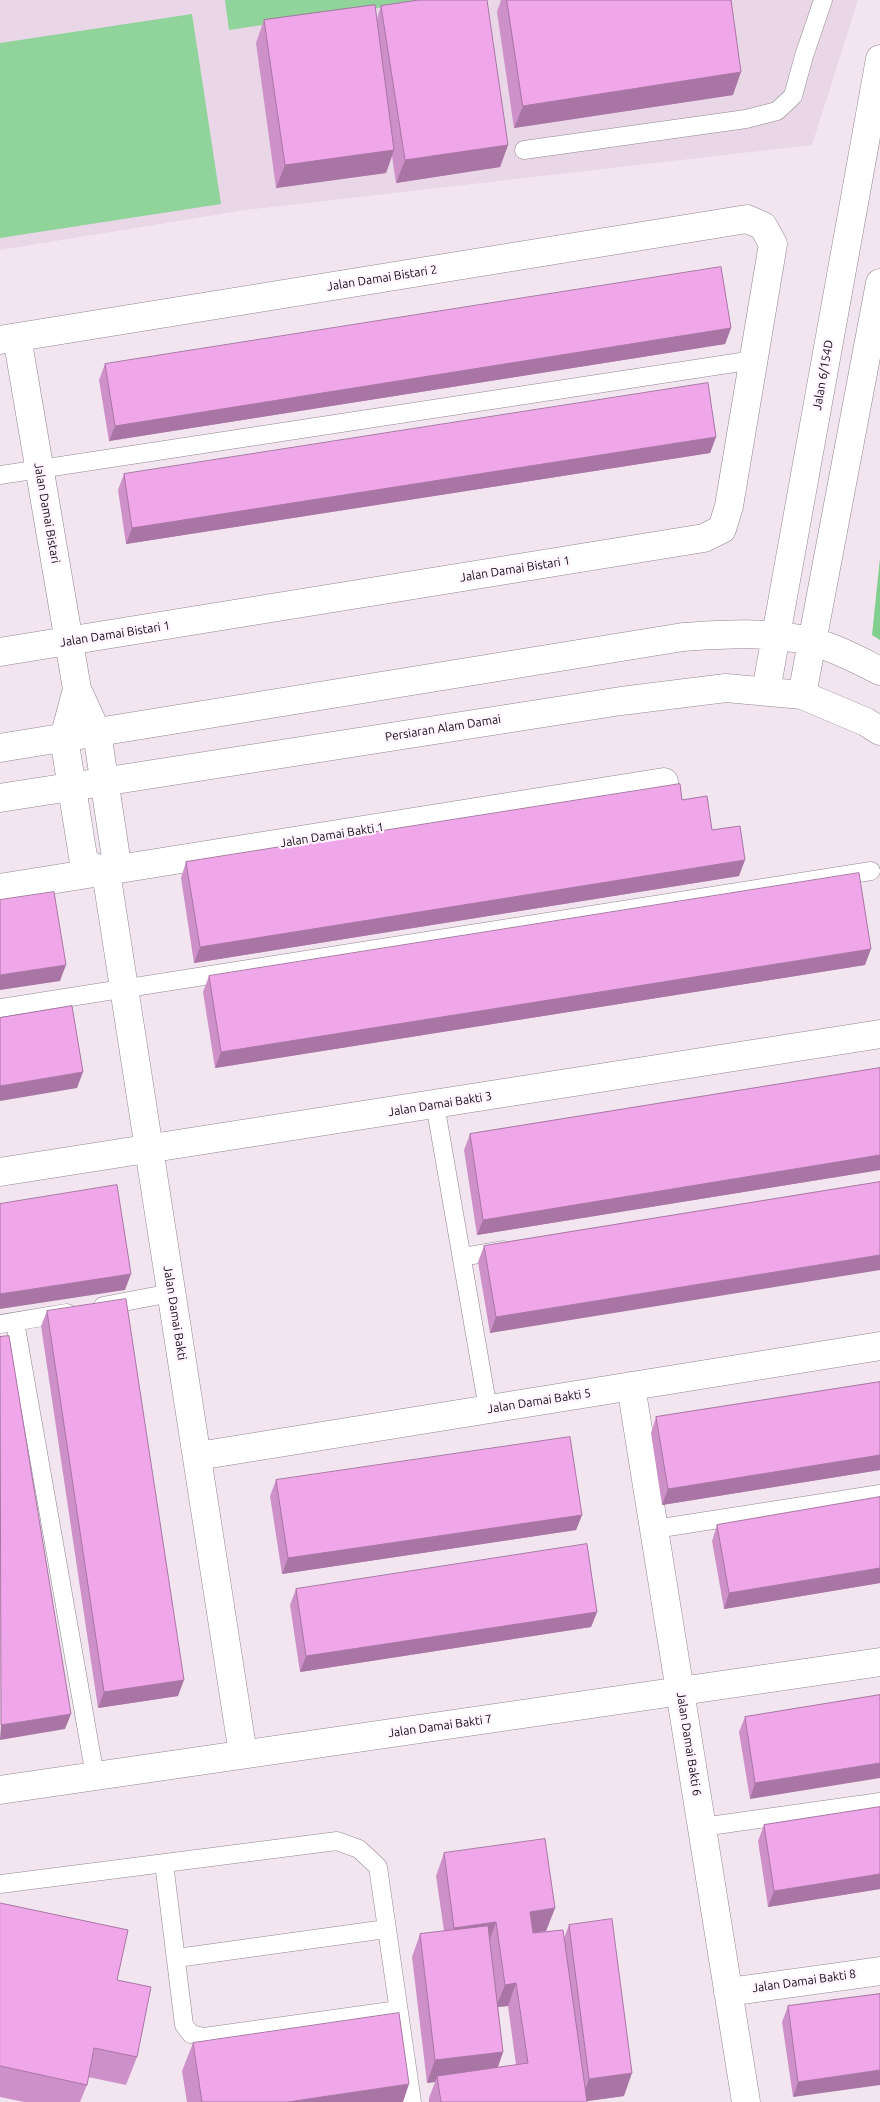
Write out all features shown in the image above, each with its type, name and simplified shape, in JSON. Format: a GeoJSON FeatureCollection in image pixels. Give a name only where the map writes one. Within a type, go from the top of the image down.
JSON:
{"type":"FeatureCollection","features":[{"type":"Feature","properties":{"kind":"street","name":"Jalan 6/154D"},"geometry":{"type":"LineString","coordinates":[[766,691],[880,59]]}},
{"type":"Feature","properties":{"kind":"street","name":"Jalan Damai Bistari 2"},"geometry":{"type":"LineString","coordinates":[[8,338],[748,220],[763,226]]}},
{"type":"Feature","properties":{"kind":"street","name":"Jalan Damai Bistari 1"},"geometry":{"type":"LineString","coordinates":[[0,652],[704,538],[722,529],[728,506],[773,244],[763,226]]}},
{"type":"Feature","properties":{"kind":"street"},"geometry":{"type":"LineString","coordinates":[[802,695],[824,646],[817,611],[880,283]]}},
{"type":"Feature","properties":{"kind":"street","name":"Jalan Damai Bistari"},"geometry":{"type":"LineString","coordinates":[[8,338],[39,468],[77,689],[97,733],[104,781]]}},
{"type":"Feature","properties":{"kind":"street"},"geometry":{"type":"LineString","coordinates":[[0,748],[683,636],[746,634],[778,626],[880,670]]}},
{"type":"Feature","properties":{"kind":"street","name":"Persiaran Alam Damai"},"geometry":{"type":"LineString","coordinates":[[0,798],[621,701],[726,688],[802,695],[866,722],[880,731]]}},
{"type":"Feature","properties":{"kind":"street","name":"Jalan Damai Bistari"},"geometry":{"type":"LineString","coordinates":[[64,738],[77,689]]}},
{"type":"Feature","properties":{"kind":"street"},"geometry":{"type":"LineString","coordinates":[[64,738],[84,862],[106,872],[116,858],[104,781]]}},
{"type":"Feature","properties":{"kind":"street","name":"Jalan Damai Bakti 1"},"geometry":{"type":"LineString","coordinates":[[0,888],[664,782]]}},
{"type":"Feature","properties":{"kind":"street","name":"Jalan Damai Bakti"},"geometry":{"type":"LineString","coordinates":[[106,872],[243,1754]]}},
{"type":"Feature","properties":{"kind":"street","name":"Jalan Damai Bakti 3"},"geometry":{"type":"LineString","coordinates":[[0,1172],[880,1034]]}},
{"type":"Feature","properties":{"kind":"street","name":"Jalan Damai Bakti 5"},"geometry":{"type":"LineString","coordinates":[[198,1456],[880,1346]]}},
{"type":"Feature","properties":{"kind":"street","name":"Jalan Damai Bakti 6"},"geometry":{"type":"LineString","coordinates":[[631,1386],[746,2102]]}},
{"type":"Feature","properties":{"kind":"street","name":"Jalan Damai Bakti 7"},"geometry":{"type":"LineString","coordinates":[[0,1790],[880,1662]]}},
{"type":"Feature","properties":{"kind":"street","name":"Jalan Damai Bakti 8"},"geometry":{"type":"LineString","coordinates":[[728,1992],[880,1971]]}},
{"type":"Feature","properties":{"kind":"lane"},"geometry":{"type":"LineString","coordinates":[[524,150],[746,119],[777,111],[793,96],[823,0]]}},
{"type":"Feature","properties":{"kind":"lane"},"geometry":{"type":"LineString","coordinates":[[0,475],[754,360]]}},
{"type":"Feature","properties":{"kind":"lane"},"geometry":{"type":"LineString","coordinates":[[0,1008],[871,871]]}},
{"type":"Feature","properties":{"kind":"lane"},"geometry":{"type":"LineString","coordinates":[[435,1104],[488,1409]]}},
{"type":"Feature","properties":{"kind":"lane"},"geometry":{"type":"LineString","coordinates":[[462,1257],[520,1247]]}},
{"type":"Feature","properties":{"kind":"lane"},"geometry":{"type":"LineString","coordinates":[[95,1776],[7,1323],[171,1293]]}},
{"type":"Feature","properties":{"kind":"lane"},"geometry":{"type":"LineString","coordinates":[[655,1529],[880,1494]]}},
{"type":"Feature","properties":{"kind":"lane"},"geometry":{"type":"LineString","coordinates":[[702,1827],[880,1802]]}},
{"type":"Feature","properties":{"kind":"lane"},"geometry":{"type":"LineString","coordinates":[[0,1884],[337,1841],[359,1849],[378,1867],[412,2102]]}},
{"type":"Feature","properties":{"kind":"lane"},"geometry":{"type":"LineString","coordinates":[[164,1863],[184,2025],[191,2034],[204,2037],[398,2010]]}},
{"type":"Feature","properties":{"kind":"lane"},"geometry":{"type":"LineString","coordinates":[[177,1958],[386,1930]]}},
{"type":"Feature","properties":{"kind":"shaded area"},"geometry":{"type":"Polygon","coordinates":[[[0,0],[858,0],[812,145],[246,210],[0,250],[0,0]]]}},
{"type":"Feature","properties":{"kind":"green space"},"geometry":{"type":"Polygon","coordinates":[[[225,0],[431,0],[229,30],[225,0]]]}},
{"type":"Feature","properties":{"kind":"green space"},"geometry":{"type":"Polygon","coordinates":[[[192,14],[221,204],[0,238],[0,43],[192,14]]]}},
{"type":"Feature","properties":{"kind":"green space"},"geometry":{"type":"Polygon","coordinates":[[[880,558],[880,640],[872,635],[880,558]]]}},
{"type":"Feature","properties":{"kind":"building"},"geometry":{"type":"Polygon","coordinates":[[[419,0],[487,0],[508,145],[405,160],[381,6],[419,0]]]}},
{"type":"Feature","properties":{"kind":"building"},"geometry":{"type":"Polygon","coordinates":[[[507,0],[731,0],[741,72],[523,106],[507,0]]]}},
{"type":"Feature","properties":{"kind":"building"},"geometry":{"type":"Polygon","coordinates":[[[375,5],[394,150],[285,165],[264,20],[375,5]]]}},
{"type":"Feature","properties":{"kind":"building"},"geometry":{"type":"Polygon","coordinates":[[[721,267],[731,328],[115,426],[105,364],[721,267]]]}},
{"type":"Feature","properties":{"kind":"building"},"geometry":{"type":"Polygon","coordinates":[[[708,383],[716,437],[132,528],[124,474],[708,383]]]}},
{"type":"Feature","properties":{"kind":"building"},"geometry":{"type":"Polygon","coordinates":[[[680,784],[682,800],[707,796],[712,830],[740,826],[745,860],[200,947],[186,862],[680,784]]]}},
{"type":"Feature","properties":{"kind":"building"},"geometry":{"type":"Polygon","coordinates":[[[859,873],[871,949],[221,1052],[209,976],[859,873]]]}},
{"type":"Feature","properties":{"kind":"building"},"geometry":{"type":"Polygon","coordinates":[[[54,892],[66,965],[0,975],[0,900],[54,892]]]}},
{"type":"Feature","properties":{"kind":"building"},"geometry":{"type":"Polygon","coordinates":[[[72,1006],[83,1072],[0,1086],[0,1018],[72,1006]]]}},
{"type":"Feature","properties":{"kind":"building"},"geometry":{"type":"Polygon","coordinates":[[[880,1068],[880,1155],[483,1220],[470,1134],[880,1068]]]}},
{"type":"Feature","properties":{"kind":"building"},"geometry":{"type":"Polygon","coordinates":[[[880,1182],[880,1255],[496,1317],[484,1246],[880,1182]]]}},
{"type":"Feature","properties":{"kind":"building"},"geometry":{"type":"Polygon","coordinates":[[[117,1185],[131,1274],[0,1294],[0,1204],[117,1185]]]}},
{"type":"Feature","properties":{"kind":"building"},"geometry":{"type":"Polygon","coordinates":[[[126,1299],[184,1680],[104,1692],[47,1311],[126,1299]]]}},
{"type":"Feature","properties":{"kind":"building"},"geometry":{"type":"Polygon","coordinates":[[[9,1336],[71,1714],[1,1725],[0,1337],[9,1336]]]}},
{"type":"Feature","properties":{"kind":"building"},"geometry":{"type":"Polygon","coordinates":[[[880,1382],[880,1455],[668,1489],[656,1417],[880,1382]]]}},
{"type":"Feature","properties":{"kind":"building"},"geometry":{"type":"Polygon","coordinates":[[[570,1437],[582,1515],[288,1558],[276,1480],[570,1437]]]}},
{"type":"Feature","properties":{"kind":"building"},"geometry":{"type":"Polygon","coordinates":[[[880,1497],[880,1568],[729,1593],[717,1525],[880,1497]]]}},
{"type":"Feature","properties":{"kind":"building"},"geometry":{"type":"Polygon","coordinates":[[[587,1544],[597,1612],[306,1656],[296,1589],[587,1544]]]}},
{"type":"Feature","properties":{"kind":"building"},"geometry":{"type":"Polygon","coordinates":[[[880,1695],[880,1763],[755,1783],[745,1717],[880,1695]]]}},
{"type":"Feature","properties":{"kind":"building"},"geometry":{"type":"Polygon","coordinates":[[[880,1807],[880,1874],[774,1891],[764,1825],[880,1807]]]}},
{"type":"Feature","properties":{"kind":"building"},"geometry":{"type":"Polygon","coordinates":[[[545,1839],[555,1908],[530,1912],[533,1933],[563,1930],[587,2102],[441,2102],[437,2076],[528,2063],[516,1983],[505,1985],[496,1922],[454,1928],[444,1853],[545,1839]]]}},
{"type":"Feature","properties":{"kind":"building"},"geometry":{"type":"Polygon","coordinates":[[[0,1903],[128,1930],[117,1980],[151,1987],[137,2057],[94,2048],[87,2085],[0,2066],[0,1903]]]}},
{"type":"Feature","properties":{"kind":"building"},"geometry":{"type":"Polygon","coordinates":[[[612,1919],[632,2073],[589,2079],[569,1925],[612,1919]]]}},
{"type":"Feature","properties":{"kind":"building"},"geometry":{"type":"Polygon","coordinates":[[[488,1926],[503,2052],[435,2060],[420,1934],[488,1926]]]}},
{"type":"Feature","properties":{"kind":"building"},"geometry":{"type":"Polygon","coordinates":[[[880,1994],[880,2070],[798,2082],[788,2006],[880,1994]]]}},
{"type":"Feature","properties":{"kind":"building"},"geometry":{"type":"Polygon","coordinates":[[[399,2013],[409,2084],[288,2102],[202,2102],[193,2043],[399,2013]]]}}]}
